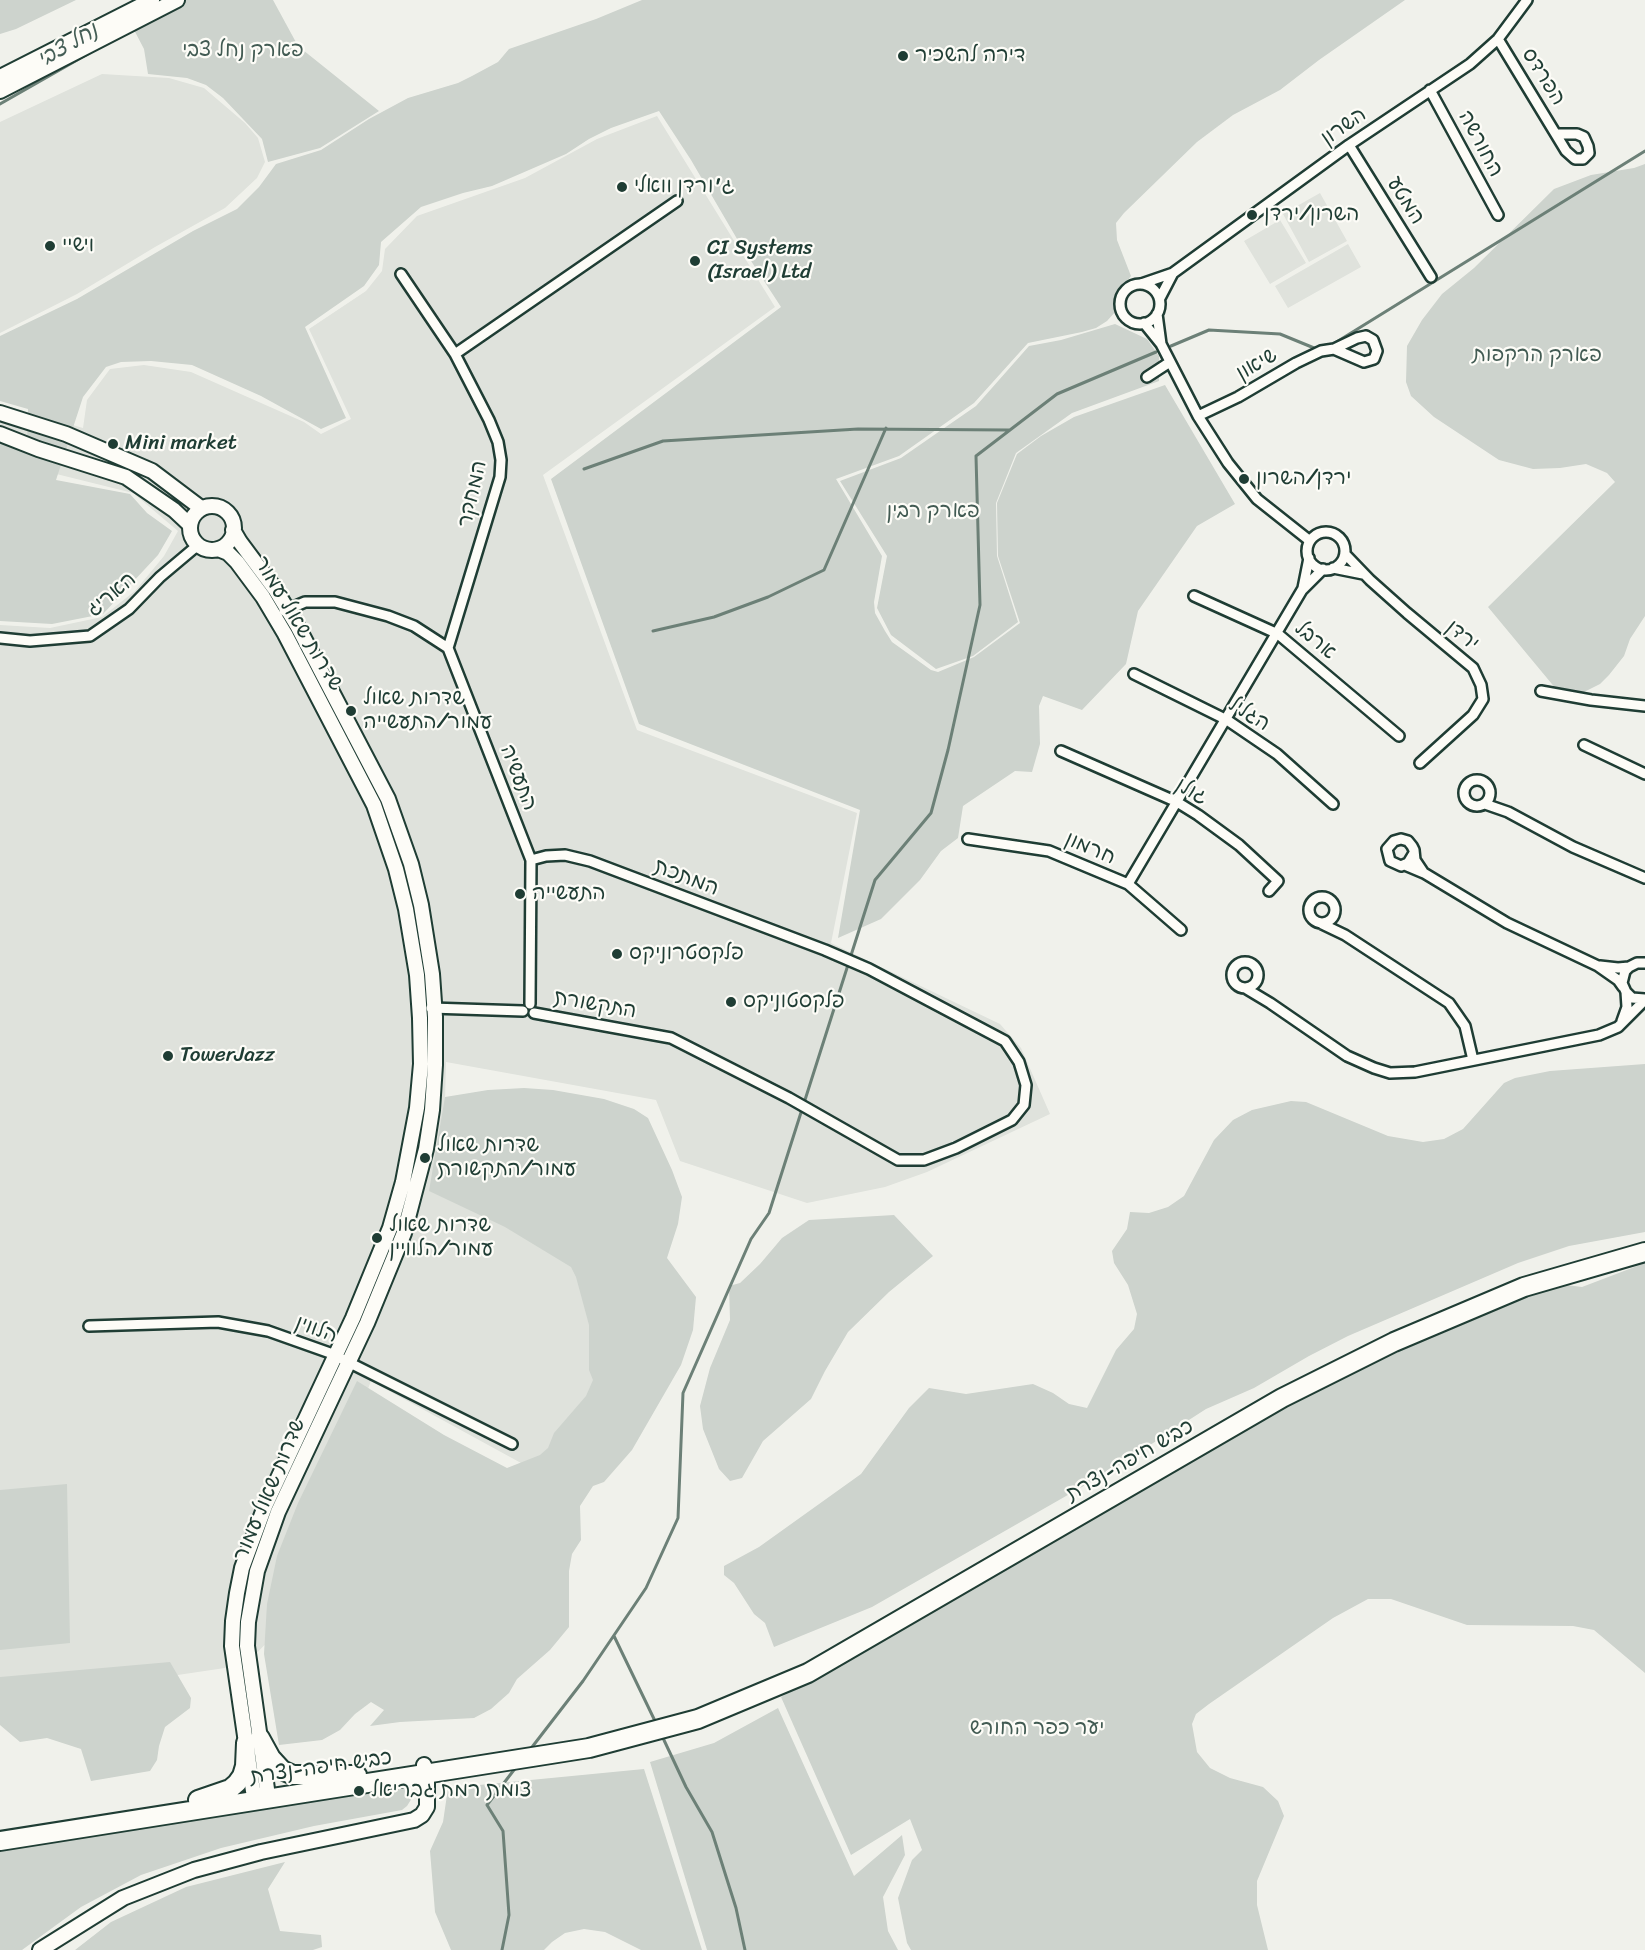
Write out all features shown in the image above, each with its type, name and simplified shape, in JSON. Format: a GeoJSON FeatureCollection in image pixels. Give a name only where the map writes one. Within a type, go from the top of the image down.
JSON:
{"type":"FeatureCollection","features":[{"type":"Feature","properties":{"kind":"highway","name":"כביש חיפה-נצרת"},"geometry":{"type":"LineString","coordinates":[[0,1833],[198,1800],[589,1748],[698,1719],[808,1673],[1282,1398],[1394,1342],[1524,1287],[1645,1252]]}},
{"type":"Feature","properties":{"kind":"highway"},"geometry":{"type":"LineString","coordinates":[[198,1800],[230,1789],[237,1783],[242,1776],[253,1740],[282,1770],[293,1775],[357,1775]]}},
{"type":"Feature","properties":{"kind":"highway","name":"כביש חיפה-נצרת"},"geometry":{"type":"LineString","coordinates":[[0,1841],[357,1775],[426,1770]]}},
{"type":"Feature","properties":{"kind":"street"},"geometry":{"type":"LineString","coordinates":[[0,76],[152,0]]}},
{"type":"Feature","properties":{"kind":"street"},"geometry":{"type":"LineString","coordinates":[[0,91],[177,0]]}},
{"type":"Feature","properties":{"kind":"street","name":"השרון"},"geometry":{"type":"LineString","coordinates":[[1141,284],[1173,273],[1348,145],[1470,64],[1498,39],[1527,0]]}},
{"type":"Feature","properties":{"kind":"street","name":"הפרדס"},"geometry":{"type":"LineString","coordinates":[[1498,39],[1557,135]]}},
{"type":"Feature","properties":{"kind":"street","name":"החורשה"},"geometry":{"type":"LineString","coordinates":[[1430,90],[1498,215]]}},
{"type":"Feature","properties":{"kind":"street","name":"המטע"},"geometry":{"type":"LineString","coordinates":[[1348,145],[1431,277]]}},
{"type":"Feature","properties":{"kind":"street"},"geometry":{"type":"LineString","coordinates":[[455,354],[677,201]]}},
{"type":"Feature","properties":{"kind":"street","name":"השרון"},"geometry":{"type":"LineString","coordinates":[[1160,298],[1173,273]]}},
{"type":"Feature","properties":{"kind":"street","name":"המחקר"},"geometry":{"type":"LineString","coordinates":[[401,274],[455,354],[489,420],[498,442],[501,460],[500,477],[448,648]]}},
{"type":"Feature","properties":{"kind":"street"},"geometry":{"type":"LineString","coordinates":[[1157,314],[1149,322],[1129,320],[1120,304],[1122,297],[1129,287],[1141,284],[1153,288],[1160,298],[1157,314],[1161,344]]}},
{"type":"Feature","properties":{"kind":"street"},"geometry":{"type":"LineString","coordinates":[[1144,323],[1161,344],[1198,416],[1228,463],[1257,499],[1310,541]]}},
{"type":"Feature","properties":{"kind":"street","name":"שיאון"},"geometry":{"type":"LineString","coordinates":[[1198,416],[1238,397],[1304,359],[1321,351],[1334,349]]}},
{"type":"Feature","properties":{"kind":"street"},"geometry":{"type":"LineString","coordinates":[[1147,377],[1170,362]]}},
{"type":"Feature","properties":{"kind":"street"},"geometry":{"type":"LineString","coordinates":[[0,413],[66,434],[152,471],[201,508]]}},
{"type":"Feature","properties":{"kind":"street"},"geometry":{"type":"LineString","coordinates":[[0,434],[38,449],[126,477],[174,510],[190,525]]}},
{"type":"Feature","properties":{"kind":"street"},"geometry":{"type":"LineString","coordinates":[[208,506],[222,508],[232,519],[234,530],[230,540],[218,549],[212,550],[198,545],[190,532],[190,525],[201,508],[208,506]]}},
{"type":"Feature","properties":{"kind":"street","name":"שדרות שאול עמור"},"geometry":{"type":"LineString","coordinates":[[234,530],[287,609],[369,761],[396,822],[411,864],[421,905],[435,1008],[432,1110],[417,1190],[404,1233],[349,1362],[278,1512],[257,1571],[248,1623],[247,1646],[253,1740]]}},
{"type":"Feature","properties":{"kind":"street"},"geometry":{"type":"LineString","coordinates":[[1128,884],[1278,634],[1302,590],[1310,541],[1320,533],[1336,533],[1342,539],[1345,554],[1342,561],[1333,568]]}},
{"type":"Feature","properties":{"kind":"street","name":"האריג"},"geometry":{"type":"LineString","coordinates":[[0,638],[30,641],[90,636],[129,609],[160,577],[198,545]]}},
{"type":"Feature","properties":{"kind":"street","name":"שדרות שאול עמור"},"geometry":{"type":"LineString","coordinates":[[218,549],[228,553],[237,562],[274,616],[356,768],[378,816],[396,869],[406,909],[420,1009],[421,1064],[417,1108],[403,1182],[390,1228],[353,1318],[264,1506],[242,1568],[233,1621],[232,1646],[253,1740],[261,1793]]}},
{"type":"Feature","properties":{"kind":"street","name":"ירדן"},"geometry":{"type":"LineString","coordinates":[[1345,554],[1363,574],[1473,668],[1481,685],[1483,699],[1473,715],[1420,764]]}},
{"type":"Feature","properties":{"kind":"street"},"geometry":{"type":"LineString","coordinates":[[1309,558],[1314,565],[1323,569],[1333,568],[1363,574]]}},
{"type":"Feature","properties":{"kind":"street"},"geometry":{"type":"LineString","coordinates":[[1302,590],[1323,569]]}},
{"type":"Feature","properties":{"kind":"street","name":"ארבל"},"geometry":{"type":"LineString","coordinates":[[1194,596],[1278,634],[1399,736]]}},
{"type":"Feature","properties":{"kind":"street"},"geometry":{"type":"LineString","coordinates":[[274,616],[305,602],[335,602],[388,616],[414,626],[448,648]]}},
{"type":"Feature","properties":{"kind":"street","name":"התעשיה"},"geometry":{"type":"LineString","coordinates":[[448,648],[531,860],[529,1009]]}},
{"type":"Feature","properties":{"kind":"street","name":"הגליל"},"geometry":{"type":"LineString","coordinates":[[1134,674],[1227,720],[1277,754],[1333,804]]}},
{"type":"Feature","properties":{"kind":"street"},"geometry":{"type":"LineString","coordinates":[[1541,691],[1645,706]]}},
{"type":"Feature","properties":{"kind":"street"},"geometry":{"type":"LineString","coordinates":[[1584,745],[1645,774]]}},
{"type":"Feature","properties":{"kind":"street","name":"גולן"},"geometry":{"type":"LineString","coordinates":[[1061,751],[1177,802],[1239,845],[1278,882],[1269,891]]}},
{"type":"Feature","properties":{"kind":"street"},"geometry":{"type":"LineString","coordinates":[[1508,812],[1495,798],[1487,784],[1481,780],[1470,781],[1465,787],[1464,794],[1467,801],[1477,806],[1485,804],[1508,812],[1573,847],[1645,878]]}},
{"type":"Feature","properties":{"kind":"street"},"geometry":{"type":"LineString","coordinates":[[1485,804],[1490,798],[1490,790]]}},
{"type":"Feature","properties":{"kind":"street","name":"חרמון"},"geometry":{"type":"LineString","coordinates":[[968,839],[1049,851],[1128,884],[1181,930]]}},
{"type":"Feature","properties":{"kind":"street"},"geometry":{"type":"LineString","coordinates":[[1424,873],[1418,866],[1412,846],[1408,841],[1401,839],[1391,843],[1387,854],[1390,861],[1396,865],[1404,865],[1424,873],[1493,915],[1595,964],[1618,980],[1632,998],[1645,1000]]}},
{"type":"Feature","properties":{"kind":"street"},"geometry":{"type":"LineString","coordinates":[[1404,865],[1411,861],[1414,853]]}},
{"type":"Feature","properties":{"kind":"street","name":"המתכת"},"geometry":{"type":"LineString","coordinates":[[531,860],[565,855],[590,861],[825,950],[869,969],[1005,1041],[1019,1062],[1026,1085],[1024,1105],[1012,1120],[956,1148],[924,1160],[898,1160],[789,1098],[671,1038],[649,1033]]}},
{"type":"Feature","properties":{"kind":"street"},"geometry":{"type":"LineString","coordinates":[[1345,935],[1335,914],[1334,904],[1322,897],[1315,899],[1310,904],[1308,912],[1311,919],[1345,935],[1449,1003],[1465,1026],[1473,1060]]}},
{"type":"Feature","properties":{"kind":"street"},"geometry":{"type":"LineString","coordinates":[[1322,924],[1329,921],[1335,914]]}},
{"type":"Feature","properties":{"kind":"street"},"geometry":{"type":"LineString","coordinates":[[1614,1029],[1625,1016],[1627,1007],[1623,977],[1645,953]]}},
{"type":"Feature","properties":{"kind":"street"},"geometry":{"type":"LineString","coordinates":[[1270,1003],[1260,989],[1255,966],[1248,962],[1238,963],[1232,972],[1232,980],[1237,986],[1245,988],[1270,1003],[1347,1056],[1374,1068],[1404,1073],[1599,1035],[1626,1021],[1645,1000]]}},
{"type":"Feature","properties":{"kind":"street"},"geometry":{"type":"LineString","coordinates":[[1595,964],[1618,968],[1637,964]]}},
{"type":"Feature","properties":{"kind":"street"},"geometry":{"type":"LineString","coordinates":[[1245,988],[1252,986],[1257,980]]}},
{"type":"Feature","properties":{"kind":"street","name":"התקשורת"},"geometry":{"type":"LineString","coordinates":[[420,1009],[529,1009],[649,1033]]}},
{"type":"Feature","properties":{"kind":"street","name":"הלווין"},"geometry":{"type":"LineString","coordinates":[[89,1326],[218,1322],[268,1331],[335,1355],[512,1443]]}},
{"type":"Feature","properties":{"kind":"street"},"geometry":{"type":"LineString","coordinates":[[40,1950],[123,1898],[194,1870],[261,1852],[414,1820],[422,1815],[427,1807],[426,1770]]}},
{"type":"Feature","properties":{"kind":"shaded area"},"geometry":{"type":"Polygon","coordinates":[[[102,74],[169,78],[204,88],[245,123],[258,138],[265,162],[257,178],[225,208],[77,294],[0,333],[0,122],[102,74]]]}},
{"type":"Feature","properties":{"kind":"shaded area"},"geometry":{"type":"Polygon","coordinates":[[[657,116],[775,307],[543,475],[637,730],[857,813],[831,943],[1000,1024],[1021,1048],[1050,1114],[927,1172],[885,1187],[807,1203],[680,1161],[656,1100],[446,1062],[443,1180],[584,1261],[603,1352],[593,1424],[543,1475],[371,1381],[319,1515],[287,1622],[245,1665],[144,1680],[0,1691],[0,625],[50,628],[102,617],[135,591],[164,556],[178,531],[133,493],[0,460],[0,404],[83,428],[87,400],[110,369],[144,365],[191,372],[304,422],[321,434],[351,419],[309,329],[366,291],[382,271],[385,249],[417,216],[525,178],[597,139],[657,116]]]}},
{"type":"Feature","properties":{"kind":"shaded area"},"geometry":{"type":"Polygon","coordinates":[[[1320,193],[1347,241],[1309,262],[1283,214],[1320,193]]]}},
{"type":"Feature","properties":{"kind":"shaded area"},"geometry":{"type":"Polygon","coordinates":[[[1280,220],[1306,263],[1270,284],[1244,241],[1280,220]]]}},
{"type":"Feature","properties":{"kind":"shaded area"},"geometry":{"type":"Polygon","coordinates":[[[1348,244],[1361,267],[1288,308],[1275,286],[1348,244]]]}},
{"type":"Feature","properties":{"kind":"green space"},"geometry":{"type":"Polygon","coordinates":[[[0,0],[76,0],[16,29],[0,34],[0,0]]]}},
{"type":"Feature","properties":{"kind":"green space","name":"פארק נחל צבי"},"geometry":{"type":"Polygon","coordinates":[[[185,0],[273,0],[298,46],[379,111],[320,148],[268,162],[262,139],[223,98],[206,85],[187,78],[148,74],[144,49],[132,26],[185,0]]]}},
{"type":"Feature","properties":{"kind":"green space"},"geometry":{"type":"Polygon","coordinates":[[[642,0],[1405,0],[1280,90],[1233,115],[1197,142],[1124,213],[1116,223],[1117,240],[1131,276],[1116,296],[1116,311],[1107,321],[1096,328],[1082,332],[1028,343],[974,403],[899,456],[836,479],[882,556],[874,602],[875,613],[892,642],[931,670],[938,672],[974,657],[1020,623],[998,556],[997,503],[1017,454],[1041,436],[1074,417],[1165,385],[1235,504],[1197,526],[1138,611],[1126,664],[1082,710],[1043,696],[1039,706],[1040,744],[1032,772],[1015,771],[963,806],[958,838],[941,851],[920,880],[881,919],[838,938],[860,810],[639,724],[551,479],[781,307],[659,111],[611,128],[566,154],[492,186],[421,207],[381,242],[379,265],[364,286],[305,327],[346,418],[321,429],[261,396],[192,365],[151,361],[121,362],[106,367],[83,397],[56,480],[130,494],[147,513],[172,531],[158,555],[103,614],[52,624],[0,621],[0,433],[27,440],[28,409],[0,401],[0,336],[77,299],[193,231],[237,209],[259,187],[276,164],[321,150],[369,119],[408,98],[458,83],[498,62],[509,49],[596,19],[642,0]]]}},
{"type":"Feature","properties":{"kind":"green space","name":"פארק הרקפות"},"geometry":{"type":"Polygon","coordinates":[[[1645,164],[1645,616],[1630,639],[1624,656],[1609,675],[1600,684],[1566,701],[1488,607],[1615,482],[1607,473],[1586,464],[1533,469],[1499,460],[1434,417],[1411,396],[1406,382],[1407,346],[1422,320],[1442,294],[1474,268],[1554,189],[1591,175],[1645,164]]]}},
{"type":"Feature","properties":{"kind":"green space","name":"פארק רבין"},"geometry":{"type":"Polygon","coordinates":[[[1115,324],[1147,339],[1159,356],[1159,381],[1072,413],[1016,453],[996,503],[997,556],[1018,622],[973,656],[936,669],[891,635],[877,608],[887,556],[840,481],[901,458],[976,406],[1029,346],[1061,340],[1115,324]]]}},
{"type":"Feature","properties":{"kind":"green space"},"geometry":{"type":"Polygon","coordinates":[[[1645,1064],[1645,1232],[1569,1246],[1518,1263],[1348,1336],[1254,1388],[1206,1409],[1108,1472],[872,1607],[774,1647],[765,1623],[754,1614],[734,1583],[724,1575],[724,1566],[759,1547],[861,1474],[909,1408],[929,1388],[966,1394],[1033,1384],[1053,1393],[1069,1404],[1087,1408],[1116,1350],[1134,1329],[1137,1314],[1128,1285],[1114,1263],[1112,1251],[1127,1229],[1130,1212],[1149,1213],[1168,1207],[1184,1196],[1214,1140],[1233,1120],[1252,1110],[1291,1101],[1306,1102],[1388,1136],[1423,1142],[1444,1139],[1463,1129],[1504,1083],[1515,1078],[1550,1071],[1645,1064]]]}},
{"type":"Feature","properties":{"kind":"green space"},"geometry":{"type":"Polygon","coordinates":[[[524,1088],[553,1090],[604,1099],[634,1109],[648,1118],[682,1197],[678,1224],[667,1258],[696,1297],[693,1330],[681,1365],[632,1450],[604,1482],[593,1486],[580,1506],[581,1540],[572,1554],[569,1571],[569,1627],[550,1650],[517,1679],[509,1693],[491,1709],[474,1718],[370,1726],[384,1710],[371,1702],[355,1714],[340,1730],[322,1740],[279,1745],[264,1654],[267,1604],[277,1556],[298,1503],[357,1381],[444,1435],[507,1468],[540,1455],[548,1448],[554,1433],[586,1396],[593,1380],[589,1370],[589,1325],[576,1277],[571,1267],[505,1227],[429,1191],[445,1097],[488,1090],[524,1088]]]}},
{"type":"Feature","properties":{"kind":"green space"},"geometry":{"type":"Polygon","coordinates":[[[894,1215],[933,1256],[889,1292],[848,1332],[811,1399],[763,1441],[742,1478],[730,1481],[719,1469],[703,1429],[700,1406],[710,1368],[730,1320],[729,1286],[740,1283],[782,1238],[809,1220],[894,1215]]]}},
{"type":"Feature","properties":{"kind":"green space","name":"יער כפר החורש"},"geometry":{"type":"Polygon","coordinates":[[[1645,1263],[1645,1673],[1594,1630],[1573,1626],[1467,1625],[1391,1599],[1368,1599],[1333,1618],[1209,1704],[1196,1714],[1192,1724],[1197,1752],[1210,1768],[1230,1778],[1263,1787],[1278,1801],[1284,1816],[1257,1881],[1257,1905],[1268,1950],[911,1950],[907,1943],[898,1898],[912,1860],[922,1850],[910,1819],[851,1855],[781,1697],[1195,1457],[1341,1376],[1481,1311],[1558,1284],[1582,1287],[1645,1263]]]}},
{"type":"Feature","properties":{"kind":"green space"},"geometry":{"type":"Polygon","coordinates":[[[67,1484],[70,1643],[0,1650],[0,1490],[67,1484]]]}},
{"type":"Feature","properties":{"kind":"green space"},"geometry":{"type":"Polygon","coordinates":[[[170,1662],[191,1698],[190,1708],[165,1727],[157,1760],[150,1771],[91,1781],[81,1749],[47,1738],[20,1742],[0,1725],[0,1677],[170,1662]]]}},
{"type":"Feature","properties":{"kind":"green space"},"geometry":{"type":"Polygon","coordinates":[[[778,1708],[854,1876],[902,1835],[905,1855],[883,1897],[888,1931],[898,1950],[707,1950],[650,1762],[714,1743],[778,1708]]]}},
{"type":"Feature","properties":{"kind":"green space"},"geometry":{"type":"Polygon","coordinates":[[[644,1769],[702,1950],[641,1950],[605,1932],[584,1929],[565,1933],[544,1950],[451,1950],[435,1912],[430,1851],[443,1822],[448,1788],[644,1769]]]}},
{"type":"Feature","properties":{"kind":"green space"},"geometry":{"type":"Polygon","coordinates":[[[403,1788],[411,1792],[412,1798],[402,1810],[314,1826],[221,1848],[141,1875],[81,1907],[22,1950],[0,1950],[0,1851],[403,1788]]]}},
{"type":"Feature","properties":{"kind":"green space"},"geometry":{"type":"Polygon","coordinates":[[[285,1862],[268,1889],[280,1931],[321,1935],[322,1947],[313,1950],[75,1950],[111,1922],[186,1887],[285,1862]]]}},
{"type":"Feature","properties":{"kind":"waterway","name":"נחל צבי"},"geometry":{"type":"LineString","coordinates":[[0,104],[100,47]]}},
{"type":"Feature","properties":{"kind":"waterway"},"geometry":{"type":"LineString","coordinates":[[1330,346],[1645,151]]}},
{"type":"Feature","properties":{"kind":"waterway"},"geometry":{"type":"LineString","coordinates":[[1171,346],[1209,330],[1280,334],[1319,350]]}},
{"type":"Feature","properties":{"kind":"waterway"},"geometry":{"type":"LineString","coordinates":[[529,1751],[583,1681],[646,1588],[678,1518],[683,1393],[751,1239],[769,1213],[875,880],[931,813],[948,750],[980,605],[976,456],[1057,394],[1156,352]]}},
{"type":"Feature","properties":{"kind":"waterway"},"geometry":{"type":"LineString","coordinates":[[653,631],[714,617],[768,597],[824,570],[886,428]]}},
{"type":"Feature","properties":{"kind":"waterway"},"geometry":{"type":"LineString","coordinates":[[584,469],[663,441],[858,429],[1009,430]]}},
{"type":"Feature","properties":{"kind":"waterway"},"geometry":{"type":"LineString","coordinates":[[614,1636],[655,1721]]}},
{"type":"Feature","properties":{"kind":"waterway"},"geometry":{"type":"LineString","coordinates":[[663,1738],[686,1787],[712,1832],[736,1908],[745,1950]]}},
{"type":"Feature","properties":{"kind":"waterway"},"geometry":{"type":"LineString","coordinates":[[502,1950],[509,1915],[503,1831],[487,1805],[517,1766]]}},
{"type":"Feature","properties":{"kind":"place","name":"דירה להשכיר"},"geometry":{"type":"Point","coordinates":[903,56]}},
{"type":"Feature","properties":{"kind":"place","name":"ג'ורדן וואלי"},"geometry":{"type":"Point","coordinates":[622,187]}},
{"type":"Feature","properties":{"kind":"place","name":"השרון/ירדן"},"geometry":{"type":"Point","coordinates":[1252,215]}},
{"type":"Feature","properties":{"kind":"place","name":"וישיי"},"geometry":{"type":"Point","coordinates":[50,246]}},
{"type":"Feature","properties":{"kind":"place","name":"CI Systems (Israel) Ltd"},"geometry":{"type":"Point","coordinates":[695,261]}},
{"type":"Feature","properties":{"kind":"place","name":"Mini market"},"geometry":{"type":"Point","coordinates":[113,444]}},
{"type":"Feature","properties":{"kind":"place","name":"ירדן/השרון"},"geometry":{"type":"Point","coordinates":[1244,479]}},
{"type":"Feature","properties":{"kind":"place","name":"שדרות שאול עמור/התעשייה"},"geometry":{"type":"Point","coordinates":[351,711]}},
{"type":"Feature","properties":{"kind":"place","name":"התעשייה"},"geometry":{"type":"Point","coordinates":[520,894]}},
{"type":"Feature","properties":{"kind":"place","name":"פלקסטרוניקס"},"geometry":{"type":"Point","coordinates":[617,954]}},
{"type":"Feature","properties":{"kind":"place","name":"פלקסטוניקס"},"geometry":{"type":"Point","coordinates":[731,1002]}},
{"type":"Feature","properties":{"kind":"place","name":"TowerJazz"},"geometry":{"type":"Point","coordinates":[168,1056]}},
{"type":"Feature","properties":{"kind":"place","name":"שדרות שאול עמור/התקשורת"},"geometry":{"type":"Point","coordinates":[425,1158]}},
{"type":"Feature","properties":{"kind":"place","name":"שדרות שאול עמור/הלוויין"},"geometry":{"type":"Point","coordinates":[377,1238]}},
{"type":"Feature","properties":{"kind":"place","name":"צומת רמת גבריאל"},"geometry":{"type":"Point","coordinates":[359,1791]}}]}
